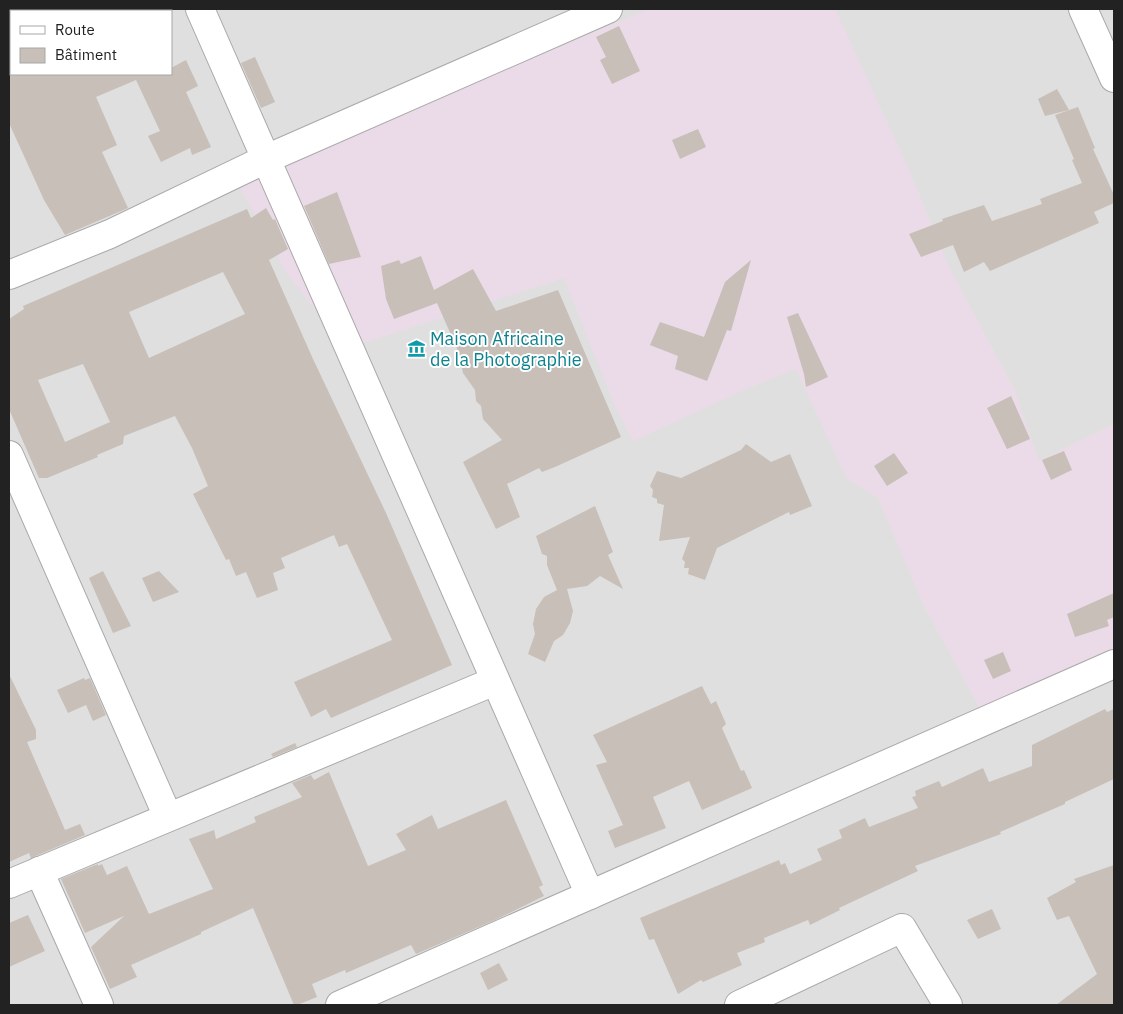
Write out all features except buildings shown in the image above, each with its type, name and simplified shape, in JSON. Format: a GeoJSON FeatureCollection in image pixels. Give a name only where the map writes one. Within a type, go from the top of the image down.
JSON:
{"type":"FeatureCollection","features":[{"type":"Feature","properties":{"kind":"street"},"geometry":{"type":"LineString","coordinates":[[200,9],[590,895]]}},
{"type":"Feature","properties":{"kind":"street"},"geometry":{"type":"LineString","coordinates":[[9,275],[110,234],[266,159],[608,9]]}},
{"type":"Feature","properties":{"kind":"street"},"geometry":{"type":"LineString","coordinates":[[1083,9],[1114,78]]}},
{"type":"Feature","properties":{"kind":"street"},"geometry":{"type":"LineString","coordinates":[[9,455],[168,818]]}},
{"type":"Feature","properties":{"kind":"street"},"geometry":{"type":"LineString","coordinates":[[358,1002],[590,895],[1114,664]]}},
{"type":"Feature","properties":{"kind":"street"},"geometry":{"type":"LineString","coordinates":[[9,884],[496,681]]}},
{"type":"Feature","properties":{"kind":"street"},"geometry":{"type":"LineString","coordinates":[[39,871],[99,1005]]}},
{"type":"Feature","properties":{"kind":"street"},"geometry":{"type":"LineString","coordinates":[[739,1005],[902,928],[948,1005]]}},
{"type":"Feature","properties":{"kind":"shaded area"},"geometry":{"type":"Polygon","coordinates":[[[9,9],[1114,9],[1114,1005],[9,1005],[9,9]]]}},
{"type":"Feature","properties":{"kind":"shaded area"},"geometry":{"type":"Polygon","coordinates":[[[649,9],[835,9],[909,170],[948,265],[1015,391],[1039,461],[1114,424],[1114,649],[983,714],[922,602],[878,498],[847,479],[796,369],[746,389],[633,441],[616,408],[564,278],[345,349],[285,270],[237,182],[649,9]]]}},
{"type":"Feature","properties":{"kind":"place","name":"Maison Africaine de la Photographie"},"geometry":{"type":"Point","coordinates":[416,349]}}]}
